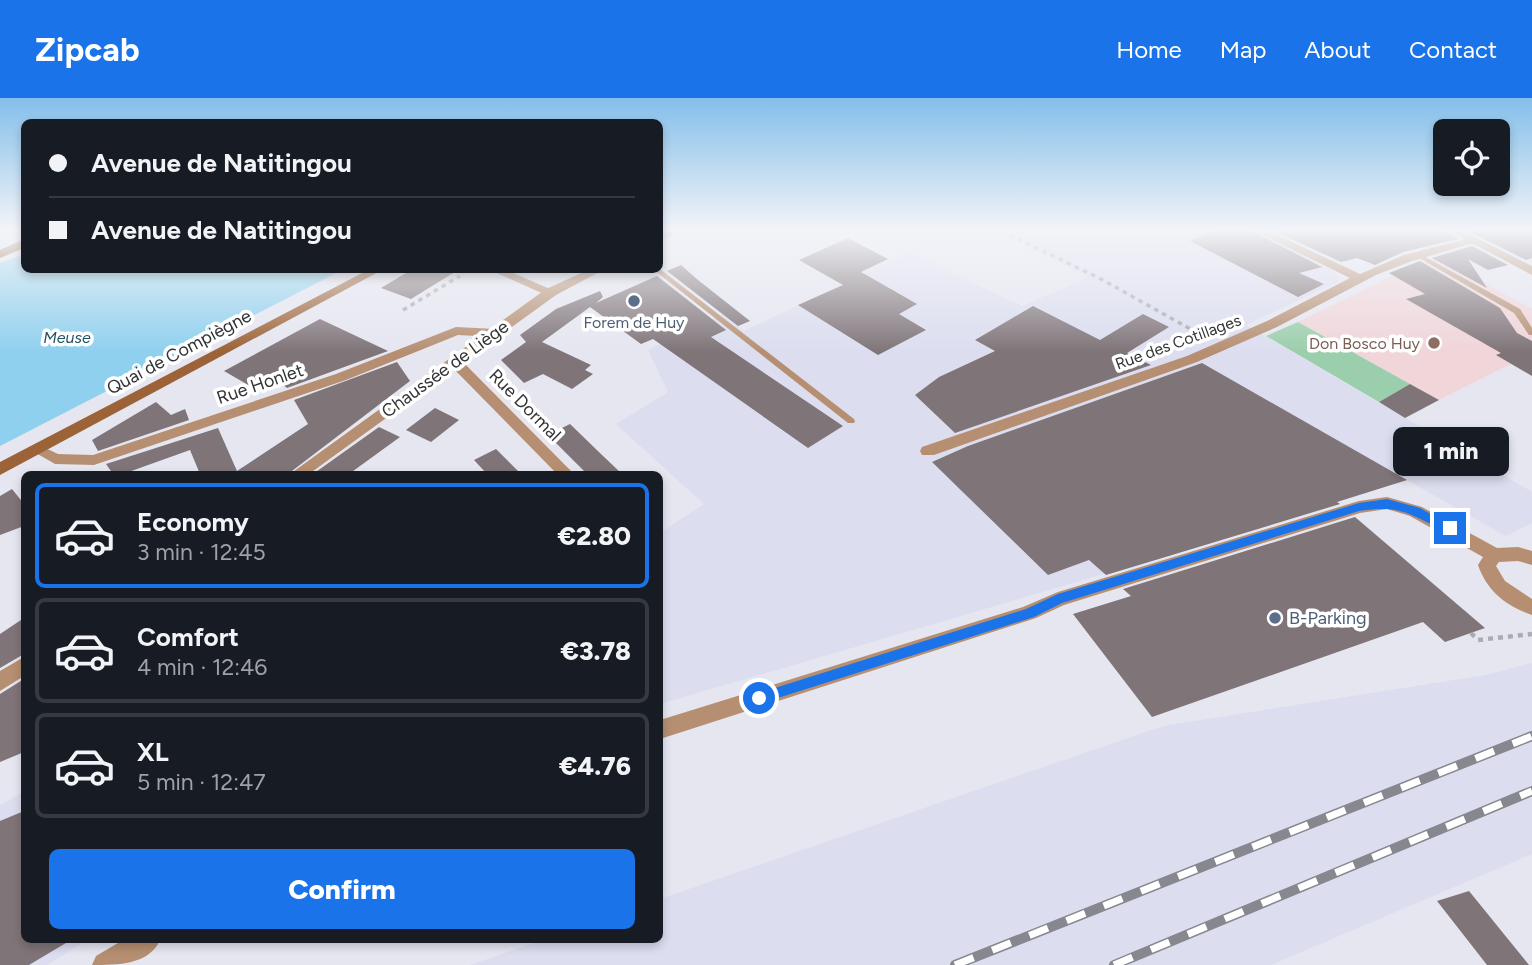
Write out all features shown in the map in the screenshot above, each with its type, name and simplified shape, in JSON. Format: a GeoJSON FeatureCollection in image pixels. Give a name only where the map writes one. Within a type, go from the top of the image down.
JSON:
{"type":"FeatureCollection","features":[{"type":"Feature","properties":{"kind":"main road","name":"Quai de Compiègne"},"geometry":{"type":"LineString","coordinates":[[0,469],[359,275]]}},
{"type":"Feature","properties":{"kind":"street"},"geometry":{"type":"LineString","coordinates":[[1345,271],[1359,278]]}},
{"type":"Feature","properties":{"kind":"street","name":"Rue des Cotillages"},"geometry":{"type":"LineString","coordinates":[[928,452],[1222,346],[1376,271]]}},
{"type":"Feature","properties":{"kind":"street"},"geometry":{"type":"LineString","coordinates":[[504,273],[551,292]]}},
{"type":"Feature","properties":{"kind":"street","name":"Chaussée de Liège"},"geometry":{"type":"LineString","coordinates":[[302,471],[456,363],[551,292],[591,273]]}},
{"type":"Feature","properties":{"kind":"street","name":"Rue Honlet"},"geometry":{"type":"LineString","coordinates":[[37,449],[55,459],[94,460],[341,377],[456,331],[496,333]]}},
{"type":"Feature","properties":{"kind":"street","name":"Rue Dormal"},"geometry":{"type":"LineString","coordinates":[[456,363],[563,471]]}},
{"type":"Feature","properties":{"kind":"street"},"geometry":{"type":"LineString","coordinates":[[663,729],[1030,613],[1058,599],[1359,507],[1387,503],[1416,511],[1494,555],[1518,554],[1532,558]]}},
{"type":"Feature","properties":{"kind":"street"},"geometry":{"type":"LineString","coordinates":[[1494,555],[1487,565],[1490,576],[1507,594],[1532,607]]}},
{"type":"Feature","properties":{"kind":"street"},"geometry":{"type":"LineString","coordinates":[[0,681],[21,666]]}},
{"type":"Feature","properties":{"kind":"street"},"geometry":{"type":"LineString","coordinates":[[105,965],[142,943]]}},
{"type":"Feature","properties":{"kind":"lane"},"geometry":{"type":"LineString","coordinates":[[1447,271],[1517,311],[1532,332]]}},
{"type":"Feature","properties":{"kind":"lane"},"geometry":{"type":"LineString","coordinates":[[661,273],[851,421]]}},
{"type":"Feature","properties":{"kind":"path"},"geometry":{"type":"LineString","coordinates":[[1085,271],[1222,346]]}},
{"type":"Feature","properties":{"kind":"path"},"geometry":{"type":"LineString","coordinates":[[403,310],[460,276]]}},
{"type":"Feature","properties":{"kind":"path"},"geometry":{"type":"LineString","coordinates":[[1471,633],[1478,640],[1532,634]]}},
{"type":"Feature","properties":{"kind":"shaded area"},"geometry":{"type":"Polygon","coordinates":[[[870,271],[948,271],[1022,306],[1088,278],[1075,271],[1335,271],[1338,282],[1246,325],[1532,492],[1532,523],[1506,536],[1407,480],[1104,574],[663,703],[663,531],[704,504],[616,424],[668,392],[648,350],[722,314],[744,331],[870,271]]]}},
{"type":"Feature","properties":{"kind":"shaded area","name":"Don Bosco Huy"},"geometry":{"type":"Polygon","coordinates":[[[1400,271],[1464,271],[1532,309],[1532,376],[1511,364],[1439,400],[1298,322],[1400,271]]]}},
{"type":"Feature","properties":{"kind":"shaded area"},"geometry":{"type":"Polygon","coordinates":[[[1532,663],[1532,854],[1271,965],[470,965],[534,943],[663,943],[663,898],[1163,726],[1486,675],[1532,663]]]}},
{"type":"Feature","properties":{"kind":"shaded area"},"geometry":{"type":"Polygon","coordinates":[[[21,794],[21,943],[82,943],[47,965],[0,965],[0,805],[21,794]]]}},
{"type":"Feature","properties":{"kind":"green space"},"geometry":{"type":"Polygon","coordinates":[[[1298,322],[1410,384],[1379,402],[1266,336],[1298,322]]]}},
{"type":"Feature","properties":{"kind":"water","name":"Meuse"},"geometry":{"type":"Polygon","coordinates":[[[0,271],[336,273],[0,446],[0,271]]]}},
{"type":"Feature","properties":{"kind":"building"},"geometry":{"type":"Polygon","coordinates":[[[668,271],[688,271],[750,321],[738,326],[668,271]]]}},
{"type":"Feature","properties":{"kind":"building"},"geometry":{"type":"Polygon","coordinates":[[[819,271],[862,271],[917,304],[899,314],[926,330],[878,355],[798,305],[843,285],[819,271]]]}},
{"type":"Feature","properties":{"kind":"building"},"geometry":{"type":"Polygon","coordinates":[[[1249,271],[1305,271],[1299,273],[1324,284],[1298,297],[1249,271]]]}},
{"type":"Feature","properties":{"kind":"building"},"geometry":{"type":"Polygon","coordinates":[[[1438,271],[1500,308],[1517,333],[1532,341],[1532,376],[1496,355],[1501,353],[1406,299],[1425,294],[1389,273],[1438,271]]]}},
{"type":"Feature","properties":{"kind":"building"},"geometry":{"type":"Polygon","coordinates":[[[1457,271],[1476,271],[1487,288],[1457,271]]]}},
{"type":"Feature","properties":{"kind":"building"},"geometry":{"type":"Polygon","coordinates":[[[406,273],[453,273],[411,299],[381,288],[406,273]]]}},
{"type":"Feature","properties":{"kind":"building"},"geometry":{"type":"Polygon","coordinates":[[[657,276],[726,330],[711,337],[843,426],[808,448],[653,339],[641,344],[590,307],[542,342],[591,365],[585,370],[593,374],[572,389],[543,374],[524,383],[501,360],[526,342],[520,335],[556,309],[600,291],[603,297],[596,303],[657,276]]]}},
{"type":"Feature","properties":{"kind":"building"},"geometry":{"type":"Polygon","coordinates":[[[1033,306],[1100,340],[1143,314],[1169,327],[1127,353],[1151,365],[955,433],[915,395],[939,377],[995,351],[975,340],[1033,306]]]}},
{"type":"Feature","properties":{"kind":"building"},"geometry":{"type":"Polygon","coordinates":[[[320,319],[388,351],[287,388],[270,374],[250,386],[224,371],[320,319]]]}},
{"type":"Feature","properties":{"kind":"building"},"geometry":{"type":"Polygon","coordinates":[[[397,362],[410,381],[292,471],[237,471],[308,424],[294,400],[397,362]]]}},
{"type":"Feature","properties":{"kind":"building"},"geometry":{"type":"Polygon","coordinates":[[[1202,363],[1407,480],[1337,502],[1340,504],[1106,575],[1089,560],[1048,575],[932,462],[968,446],[1202,363]]]}},
{"type":"Feature","properties":{"kind":"building"},"geometry":{"type":"Polygon","coordinates":[[[1410,384],[1439,400],[1405,418],[1379,402],[1410,384]]]}},
{"type":"Feature","properties":{"kind":"building"},"geometry":{"type":"Polygon","coordinates":[[[156,402],[171,415],[185,409],[189,420],[98,451],[92,440],[156,402]]]}},
{"type":"Feature","properties":{"kind":"building"},"geometry":{"type":"Polygon","coordinates":[[[435,408],[459,420],[431,442],[406,430],[435,408]]]}},
{"type":"Feature","properties":{"kind":"building"},"geometry":{"type":"Polygon","coordinates":[[[570,424],[619,471],[584,471],[548,435],[570,424]]]}},
{"type":"Feature","properties":{"kind":"building"},"geometry":{"type":"Polygon","coordinates":[[[379,427],[400,437],[353,471],[317,471],[379,427]]]}},
{"type":"Feature","properties":{"kind":"building"},"geometry":{"type":"Polygon","coordinates":[[[218,428],[237,471],[199,471],[190,450],[131,471],[111,471],[106,464],[218,428]]]}},
{"type":"Feature","properties":{"kind":"building"},"geometry":{"type":"Polygon","coordinates":[[[496,449],[518,471],[484,471],[474,460],[496,449]]]}},
{"type":"Feature","properties":{"kind":"building"},"geometry":{"type":"Polygon","coordinates":[[[12,489],[21,500],[21,527],[0,535],[0,496],[12,489]]]}},
{"type":"Feature","properties":{"kind":"building","name":"B-Parking"},"geometry":{"type":"Polygon","coordinates":[[[1355,517],[1485,628],[1445,642],[1423,622],[1152,717],[1073,614],[1131,596],[1123,589],[1355,517]]]}},
{"type":"Feature","properties":{"kind":"building"},"geometry":{"type":"Polygon","coordinates":[[[21,620],[21,656],[0,668],[0,634],[21,620]]]}},
{"type":"Feature","properties":{"kind":"building"},"geometry":{"type":"Polygon","coordinates":[[[21,681],[21,753],[0,762],[0,694],[21,681]]]}},
{"type":"Feature","properties":{"kind":"building"},"geometry":{"type":"Polygon","coordinates":[[[21,812],[21,943],[66,943],[29,965],[0,965],[0,821],[21,812]]]}},
{"type":"Feature","properties":{"kind":"building"},"geometry":{"type":"Polygon","coordinates":[[[1469,891],[1529,965],[1487,965],[1437,901],[1469,891]]]}},
{"type":"Feature","properties":{"kind":"railway"},"geometry":{"type":"LineString","coordinates":[[955,965],[1532,736]]}},
{"type":"Feature","properties":{"kind":"railway"},"geometry":{"type":"LineString","coordinates":[[1114,965],[1532,791]]}},
{"type":"Feature","properties":{"kind":"place","name":"Forem de Huy"},"geometry":{"type":"Point","coordinates":[634,301]}},
{"type":"Feature","properties":{"kind":"place","name":"Don Bosco Huy"},"geometry":{"type":"Point","coordinates":[1434,343]}},
{"type":"Feature","properties":{"kind":"place","name":"B-Parking"},"geometry":{"type":"Point","coordinates":[1275,618]}},
{"type":"Feature","properties":{"kind":"route"},"geometry":{"type":"LineString","coordinates":[[759,698],[1030,613],[1058,599],[1359,507],[1387,503],[1416,511],[1450,528]]}}]}
